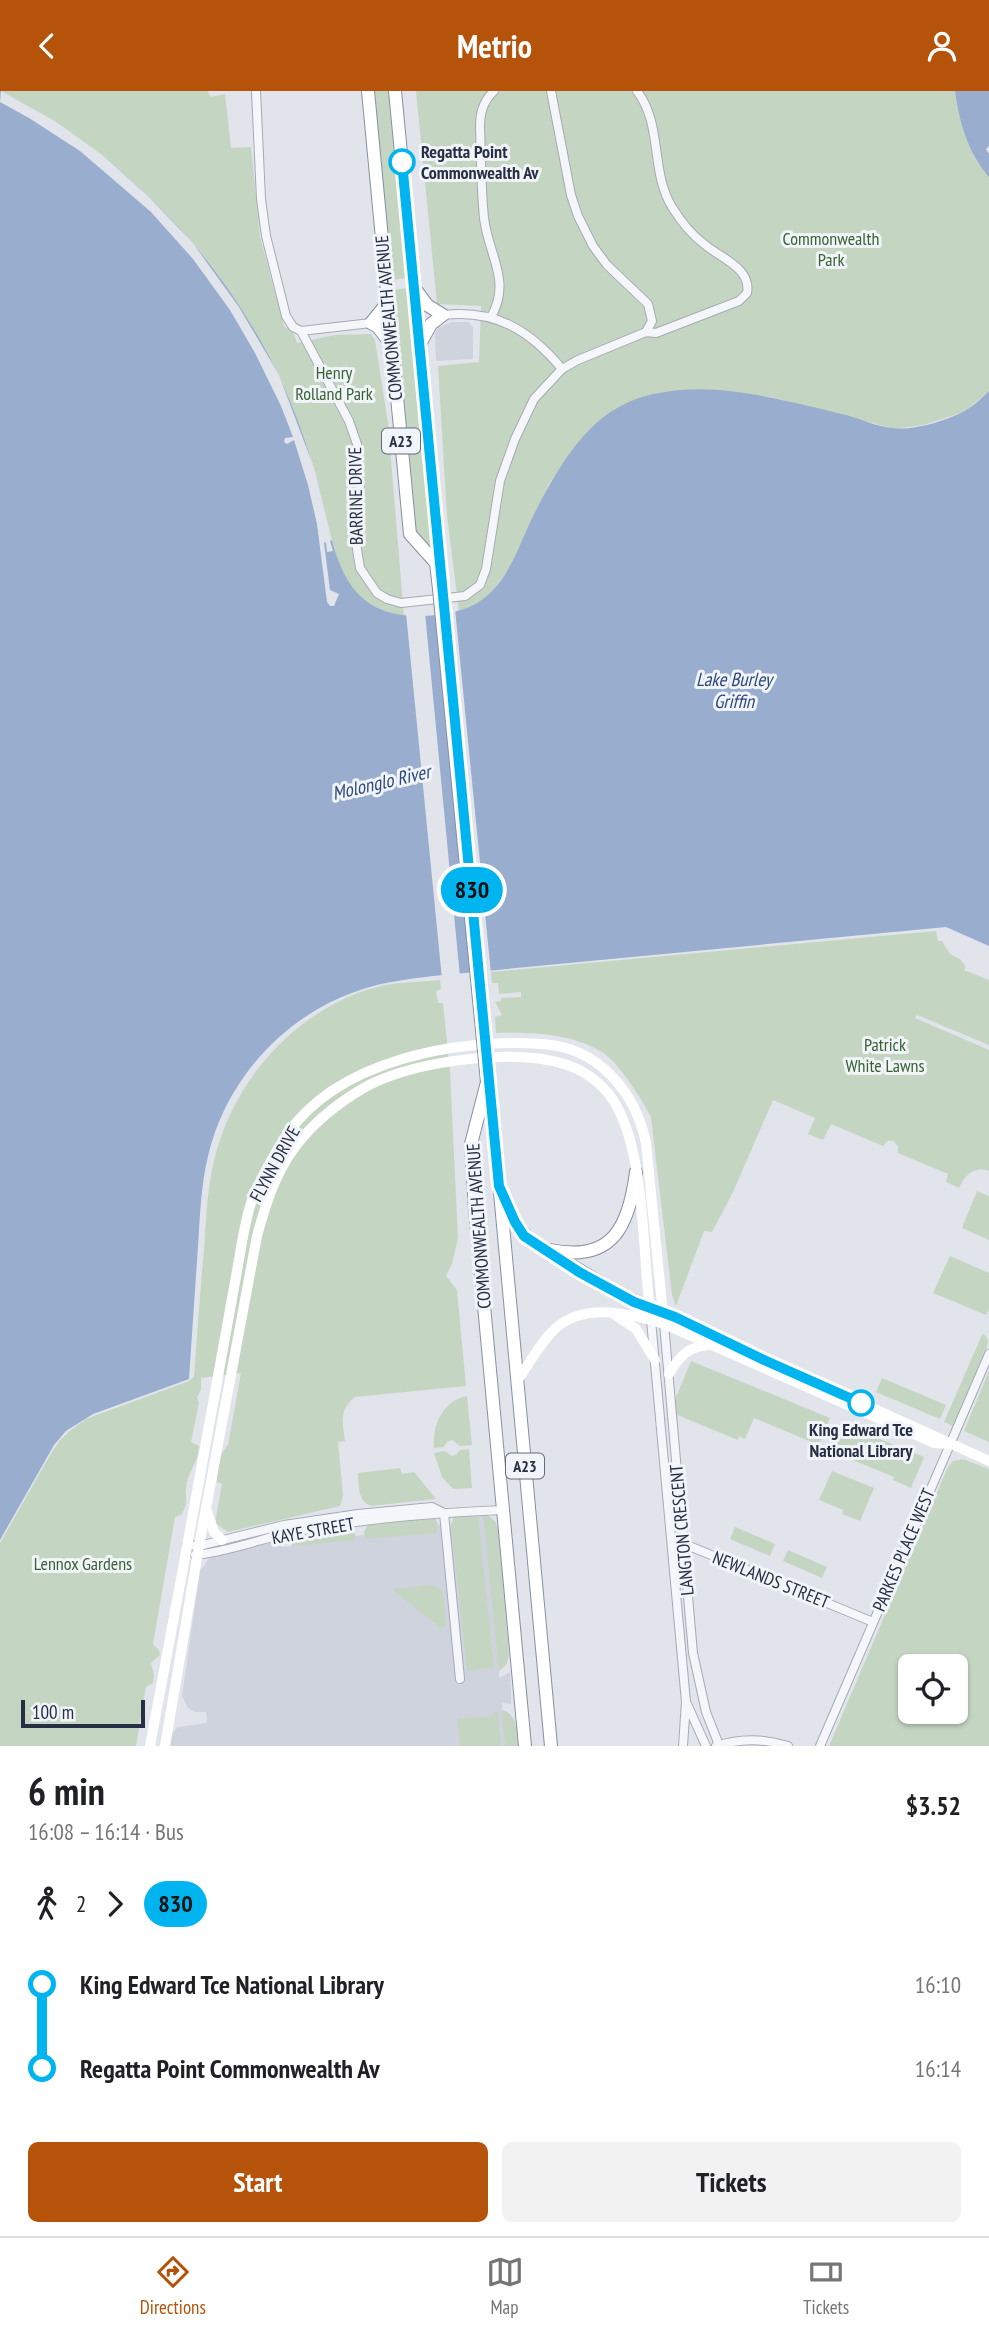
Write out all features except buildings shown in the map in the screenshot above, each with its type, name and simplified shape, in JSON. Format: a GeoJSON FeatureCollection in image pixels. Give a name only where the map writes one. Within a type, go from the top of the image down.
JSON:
{"type":"FeatureCollection","features":[{"type":"Feature","properties":{"kind":"highway","name":"COMMONWEALTH AVENUE"},"geometry":{"type":"LineString","coordinates":[[368,91],[410,534],[436,563],[441,589],[482,988],[489,1082],[471,1144],[526,1746]]}},
{"type":"Feature","properties":{"kind":"highway","name":"COMMONWEALTH AVENUE"},"geometry":{"type":"LineString","coordinates":[[395,91],[551,1746]]}},
{"type":"Feature","properties":{"kind":"highway"},"geometry":{"type":"LineString","coordinates":[[414,287],[427,305],[443,315],[431,324],[420,344]]}},
{"type":"Feature","properties":{"kind":"highway"},"geometry":{"type":"LineString","coordinates":[[388,302],[370,323],[383,332],[392,348]]}},
{"type":"Feature","properties":{"kind":"highway"},"geometry":{"type":"LineString","coordinates":[[540,1248],[571,1253],[583,1252],[606,1243],[621,1228],[628,1215],[636,1172]]}},
{"type":"Feature","properties":{"kind":"highway"},"geometry":{"type":"LineString","coordinates":[[499,1186],[524,1236],[651,1314]]}},
{"type":"Feature","properties":{"kind":"main road","name":"FLYNN DRIVE"},"geometry":{"type":"LineString","coordinates":[[150,1746],[252,1202],[286,1136],[320,1101],[375,1068],[438,1049],[497,1042],[555,1045],[572,1050],[601,1066],[626,1090],[642,1122],[664,1318]]}},
{"type":"Feature","properties":{"kind":"main road","name":"FLYNN DRIVE"},"geometry":{"type":"LineString","coordinates":[[164,1746],[257,1236],[270,1191],[288,1156],[305,1134],[334,1109],[372,1084],[436,1064],[474,1059],[528,1057],[564,1063],[580,1070],[595,1080],[618,1107],[625,1122],[636,1172],[651,1314]]}},
{"type":"Feature","properties":{"kind":"main road"},"geometry":{"type":"LineString","coordinates":[[611,1313],[636,1329],[655,1360]]}},
{"type":"Feature","properties":{"kind":"main road"},"geometry":{"type":"LineString","coordinates":[[517,1381],[549,1337],[562,1324],[583,1315],[651,1314],[764,1360],[989,1461]]}},
{"type":"Feature","properties":{"kind":"main road"},"geometry":{"type":"LineString","coordinates":[[664,1318],[712,1345],[934,1443],[949,1444]]}},
{"type":"Feature","properties":{"kind":"main road"},"geometry":{"type":"LineString","coordinates":[[669,1374],[687,1350],[712,1345]]}},
{"type":"Feature","properties":{"kind":"main road"},"geometry":{"type":"LineString","coordinates":[[206,1508],[214,1532],[222,1540]]}},
{"type":"Feature","properties":{"kind":"main road"},"geometry":{"type":"LineString","coordinates":[[178,1595],[190,1597]]}},
{"type":"Feature","properties":{"kind":"street","name":"BARRINE DRIVE"},"geometry":{"type":"LineString","coordinates":[[256,91],[261,199],[266,236],[286,316],[293,327],[301,331],[349,421],[357,444],[360,492],[356,543],[360,568],[377,593],[396,603],[465,596],[480,585],[486,569],[500,481],[515,439],[534,399],[562,369],[646,332],[656,333],[744,298],[748,288],[737,267],[703,243],[673,208],[658,172],[650,112],[637,91]]}},
{"type":"Feature","properties":{"kind":"street"},"geometry":{"type":"LineString","coordinates":[[491,317],[495,311],[500,278],[485,228],[480,126],[481,111],[495,91]]}},
{"type":"Feature","properties":{"kind":"street"},"geometry":{"type":"LineString","coordinates":[[551,91],[571,195],[578,216],[593,246],[607,265],[648,304],[652,321],[646,332]]}},
{"type":"Feature","properties":{"kind":"street"},"geometry":{"type":"LineString","coordinates":[[443,315],[476,314],[514,327],[534,339],[562,369]]}},
{"type":"Feature","properties":{"kind":"street"},"geometry":{"type":"LineString","coordinates":[[301,331],[370,323]]}},
{"type":"Feature","properties":{"kind":"street","name":"LANGTON CRESCENT"},"geometry":{"type":"LineString","coordinates":[[651,1314],[686,1702],[683,1746]]}},
{"type":"Feature","properties":{"kind":"street","name":"LANGTON CRESCENT"},"geometry":{"type":"LineString","coordinates":[[664,1318],[693,1653],[706,1712],[717,1745]]}},
{"type":"Feature","properties":{"kind":"street","name":"PARKES PLACE WEST"},"geometry":{"type":"LineString","coordinates":[[820,1746],[989,1354]]}},
{"type":"Feature","properties":{"kind":"street"},"geometry":{"type":"LineString","coordinates":[[666,1482],[678,1482]]}},
{"type":"Feature","properties":{"kind":"street","name":"KAYE STREET"},"geometry":{"type":"LineString","coordinates":[[198,1551],[222,1540],[285,1525],[432,1507],[443,1513]]}},
{"type":"Feature","properties":{"kind":"street","name":"KAYE STREET"},"geometry":{"type":"LineString","coordinates":[[186,1550],[198,1551],[358,1523],[443,1513],[503,1510]]}},
{"type":"Feature","properties":{"kind":"street"},"geometry":{"type":"LineString","coordinates":[[443,1513],[460,1679]]}},
{"type":"Feature","properties":{"kind":"street","name":"NEWLANDS STREET"},"geometry":{"type":"LineString","coordinates":[[671,1537],[684,1545],[873,1622]]}},
{"type":"Feature","properties":{"kind":"street","name":"LANGTON CRESCENT"},"geometry":{"type":"LineString","coordinates":[[686,1702],[706,1746]]}},
{"type":"Feature","properties":{"kind":"street"},"geometry":{"type":"LineString","coordinates":[[717,1745],[755,1739],[788,1746]]}},
{"type":"Feature","properties":{"kind":"shaded area"},"geometry":{"type":"Polygon","coordinates":[[[452,322],[468,322],[473,327],[473,359],[436,361],[435,332],[439,327],[452,322]]]}},
{"type":"Feature","properties":{"kind":"shaded area"},"geometry":{"type":"Polygon","coordinates":[[[481,1513],[492,1518],[498,1530],[509,1656],[506,1665],[499,1671],[499,1678],[510,1672],[511,1704],[502,1703],[502,1710],[514,1719],[518,1746],[169,1746],[171,1735],[178,1727],[207,1723],[206,1712],[195,1712],[188,1708],[182,1696],[200,1571],[210,1557],[276,1540],[282,1547],[292,1546],[294,1537],[348,1527],[356,1536],[364,1535],[368,1525],[434,1518],[441,1527],[451,1526],[454,1517],[481,1513]]]}},
{"type":"Feature","properties":{"kind":"green space","name":"Henry Rolland Park"},"geometry":{"type":"Polygon","coordinates":[[[1,91],[208,91],[211,97],[225,94],[231,148],[251,147],[260,237],[284,326],[293,332],[297,343],[335,335],[371,334],[375,340],[388,423],[404,616],[370,604],[358,596],[346,581],[332,543],[317,479],[289,401],[257,335],[217,274],[170,219],[118,169],[1,91]]]}},
{"type":"Feature","properties":{"kind":"green space"},"geometry":{"type":"Polygon","coordinates":[[[373,91],[388,91],[406,278],[392,280],[373,91]]]}},
{"type":"Feature","properties":{"kind":"green space","name":"Commonwealth Park"},"geometry":{"type":"Polygon","coordinates":[[[416,91],[955,91],[966,137],[975,158],[989,177],[989,391],[964,412],[923,425],[895,429],[771,397],[699,390],[599,421],[573,450],[550,482],[510,566],[495,588],[484,599],[459,612],[447,516],[438,366],[479,362],[481,306],[437,304],[416,91]]]}},
{"type":"Feature","properties":{"kind":"green space"},"geometry":{"type":"Polygon","coordinates":[[[407,288],[433,552],[418,553],[393,290],[407,288]]]}},
{"type":"Feature","properties":{"kind":"green space","name":"Patrick White Lawns"},"geometry":{"type":"Polygon","coordinates":[[[936,931],[938,941],[942,941],[950,954],[960,959],[966,967],[964,970],[989,980],[989,1045],[917,1015],[915,1018],[989,1050],[989,1171],[974,1171],[964,1179],[959,1188],[946,1182],[948,1174],[898,1153],[898,1146],[893,1141],[887,1141],[883,1146],[831,1124],[823,1140],[808,1134],[815,1118],[773,1100],[733,1192],[712,1232],[704,1231],[676,1306],[672,1295],[651,1117],[647,1109],[630,1082],[602,1052],[564,1037],[496,1033],[495,1017],[502,1015],[495,1002],[501,1001],[501,998],[521,997],[521,992],[499,994],[498,983],[492,983],[491,972],[936,931]]]}},
{"type":"Feature","properties":{"kind":"green space","name":"Lennox Gardens"},"geometry":{"type":"Polygon","coordinates":[[[440,980],[441,989],[436,991],[438,1003],[443,1003],[450,1072],[458,1238],[452,1264],[446,1276],[457,1290],[466,1386],[355,1397],[344,1412],[345,1441],[338,1442],[343,1495],[340,1506],[228,1532],[215,1523],[222,1484],[217,1482],[217,1460],[228,1445],[241,1373],[201,1378],[191,1442],[199,1446],[187,1483],[185,1507],[181,1514],[175,1517],[153,1644],[160,1655],[151,1663],[153,1683],[146,1687],[136,1746],[0,1746],[0,1543],[50,1455],[71,1430],[86,1419],[194,1377],[210,1183],[223,1131],[236,1103],[252,1076],[272,1052],[295,1030],[320,1012],[348,997],[377,987],[440,980]]]}},
{"type":"Feature","properties":{"kind":"green space"},"geometry":{"type":"Polygon","coordinates":[[[977,1191],[989,1196],[989,1240],[962,1228],[977,1191]]]}},
{"type":"Feature","properties":{"kind":"green space"},"geometry":{"type":"Polygon","coordinates":[[[950,1256],[989,1273],[989,1309],[986,1315],[933,1293],[950,1256]]]}},
{"type":"Feature","properties":{"kind":"green space"},"geometry":{"type":"Polygon","coordinates":[[[984,1334],[988,1340],[987,1347],[953,1426],[944,1422],[984,1334]]]}},
{"type":"Feature","properties":{"kind":"green space"},"geometry":{"type":"Polygon","coordinates":[[[691,1361],[830,1418],[819,1445],[754,1418],[745,1439],[739,1436],[738,1440],[670,1412],[691,1361]]]}},
{"type":"Feature","properties":{"kind":"green space"},"geometry":{"type":"Polygon","coordinates":[[[989,1371],[989,1442],[964,1431],[989,1371]]]}},
{"type":"Feature","properties":{"kind":"green space"},"geometry":{"type":"Polygon","coordinates":[[[882,1378],[946,1405],[940,1419],[876,1392],[882,1378]]]}},
{"type":"Feature","properties":{"kind":"green space"},"geometry":{"type":"Polygon","coordinates":[[[467,1396],[472,1445],[460,1446],[452,1440],[444,1447],[434,1448],[437,1423],[445,1408],[467,1396]]]}},
{"type":"Feature","properties":{"kind":"green space"},"geometry":{"type":"Polygon","coordinates":[[[840,1423],[924,1457],[911,1488],[893,1480],[894,1477],[828,1450],[840,1423]]]}},
{"type":"Feature","properties":{"kind":"green space"},"geometry":{"type":"Polygon","coordinates":[[[469,1449],[472,1488],[453,1489],[442,1477],[434,1453],[444,1451],[452,1456],[460,1450],[469,1449]]]}},
{"type":"Feature","properties":{"kind":"green space"},"geometry":{"type":"Polygon","coordinates":[[[963,1459],[989,1469],[989,1746],[829,1746],[948,1467],[953,1461],[963,1459]]]}},
{"type":"Feature","properties":{"kind":"green space"},"geometry":{"type":"Polygon","coordinates":[[[400,1468],[402,1474],[414,1472],[436,1499],[371,1506],[363,1500],[358,1473],[400,1468]]]}},
{"type":"Feature","properties":{"kind":"green space"},"geometry":{"type":"Polygon","coordinates":[[[832,1471],[874,1488],[860,1521],[819,1500],[832,1471]]]}},
{"type":"Feature","properties":{"kind":"green space"},"geometry":{"type":"Polygon","coordinates":[[[478,1513],[494,1668],[467,1671],[451,1525],[454,1517],[478,1513]]]}},
{"type":"Feature","properties":{"kind":"green space"},"geometry":{"type":"Polygon","coordinates":[[[486,1514],[495,1521],[498,1530],[509,1656],[506,1665],[499,1671],[483,1515],[486,1514]]]}},
{"type":"Feature","properties":{"kind":"green space"},"geometry":{"type":"Polygon","coordinates":[[[436,1519],[437,1533],[365,1539],[364,1531],[369,1524],[436,1519]]]}},
{"type":"Feature","properties":{"kind":"green space"},"geometry":{"type":"Polygon","coordinates":[[[344,1527],[353,1529],[356,1540],[292,1546],[296,1536],[344,1527]]]}},
{"type":"Feature","properties":{"kind":"green space"},"geometry":{"type":"Polygon","coordinates":[[[735,1527],[775,1544],[770,1556],[730,1539],[735,1527]]]}},
{"type":"Feature","properties":{"kind":"green space"},"geometry":{"type":"Polygon","coordinates":[[[788,1550],[827,1567],[822,1578],[783,1561],[788,1550]]]}},
{"type":"Feature","properties":{"kind":"green space"},"geometry":{"type":"Polygon","coordinates":[[[433,1585],[443,1592],[446,1625],[440,1628],[392,1589],[433,1585]]]}},
{"type":"Feature","properties":{"kind":"green space"},"geometry":{"type":"Polygon","coordinates":[[[502,1710],[514,1720],[518,1746],[505,1746],[502,1710]]]}},
{"type":"Feature","properties":{"kind":"green space"},"geometry":{"type":"Polygon","coordinates":[[[498,1712],[501,1746],[460,1746],[457,1719],[493,1716],[493,1713],[498,1712]]]}},
{"type":"Feature","properties":{"kind":"water","name":"Lake Burley Griffin"},"geometry":{"type":"Polygon","coordinates":[[[0,91],[53,121],[102,156],[148,196],[190,240],[227,288],[259,339],[287,393],[308,450],[341,567],[362,598],[378,608],[398,614],[439,615],[469,607],[483,599],[498,585],[509,567],[544,496],[577,444],[604,417],[635,399],[687,390],[733,391],[780,399],[901,429],[928,425],[961,413],[989,391],[989,946],[946,927],[433,976],[360,990],[307,1016],[263,1053],[244,1076],[217,1128],[202,1189],[189,1379],[93,1414],[66,1431],[54,1445],[0,1540],[0,91]]]}},
{"type":"Feature","properties":{"kind":"water"},"geometry":{"type":"Polygon","coordinates":[[[955,91],[989,91],[989,146],[986,149],[989,154],[989,177],[975,158],[966,137],[955,91]]]}},
{"type":"Feature","properties":{"kind":"pier"},"geometry":{"type":"Polygon","coordinates":[[[1,91],[76,136],[148,196],[192,242],[239,307],[279,375],[314,468],[332,540],[333,551],[327,552],[326,542],[324,543],[330,590],[339,594],[334,606],[327,602],[317,524],[308,485],[294,440],[287,444],[284,442],[285,438],[293,437],[255,353],[230,310],[193,259],[151,212],[80,151],[0,102],[1,91]]]}},
{"type":"Feature","properties":{"kind":"pier"},"geometry":{"type":"Polygon","coordinates":[[[455,609],[491,974],[472,976],[438,611],[455,609]]]}},
{"type":"Feature","properties":{"kind":"pier"},"geometry":{"type":"Polygon","coordinates":[[[406,613],[425,613],[460,977],[442,979],[406,613]]]}},
{"type":"Feature","properties":{"kind":"bus line","name":"830"},"geometry":{"type":"LineString","coordinates":[[402,162],[499,1186],[524,1236],[579,1272],[634,1302],[675,1317],[861,1403]]}},
{"type":"Feature","properties":{"kind":"place","name":"Regatta Point Commonwealth Av"},"geometry":{"type":"Point","coordinates":[402,162]}},
{"type":"Feature","properties":{"kind":"place","name":"King Edward Tce National Library"},"geometry":{"type":"Point","coordinates":[861,1403]}},
{"type":"Feature","properties":{"kind":"water label","name":"Molonglo River"},"geometry":{"type":"Point","coordinates":[381,782]}}]}
